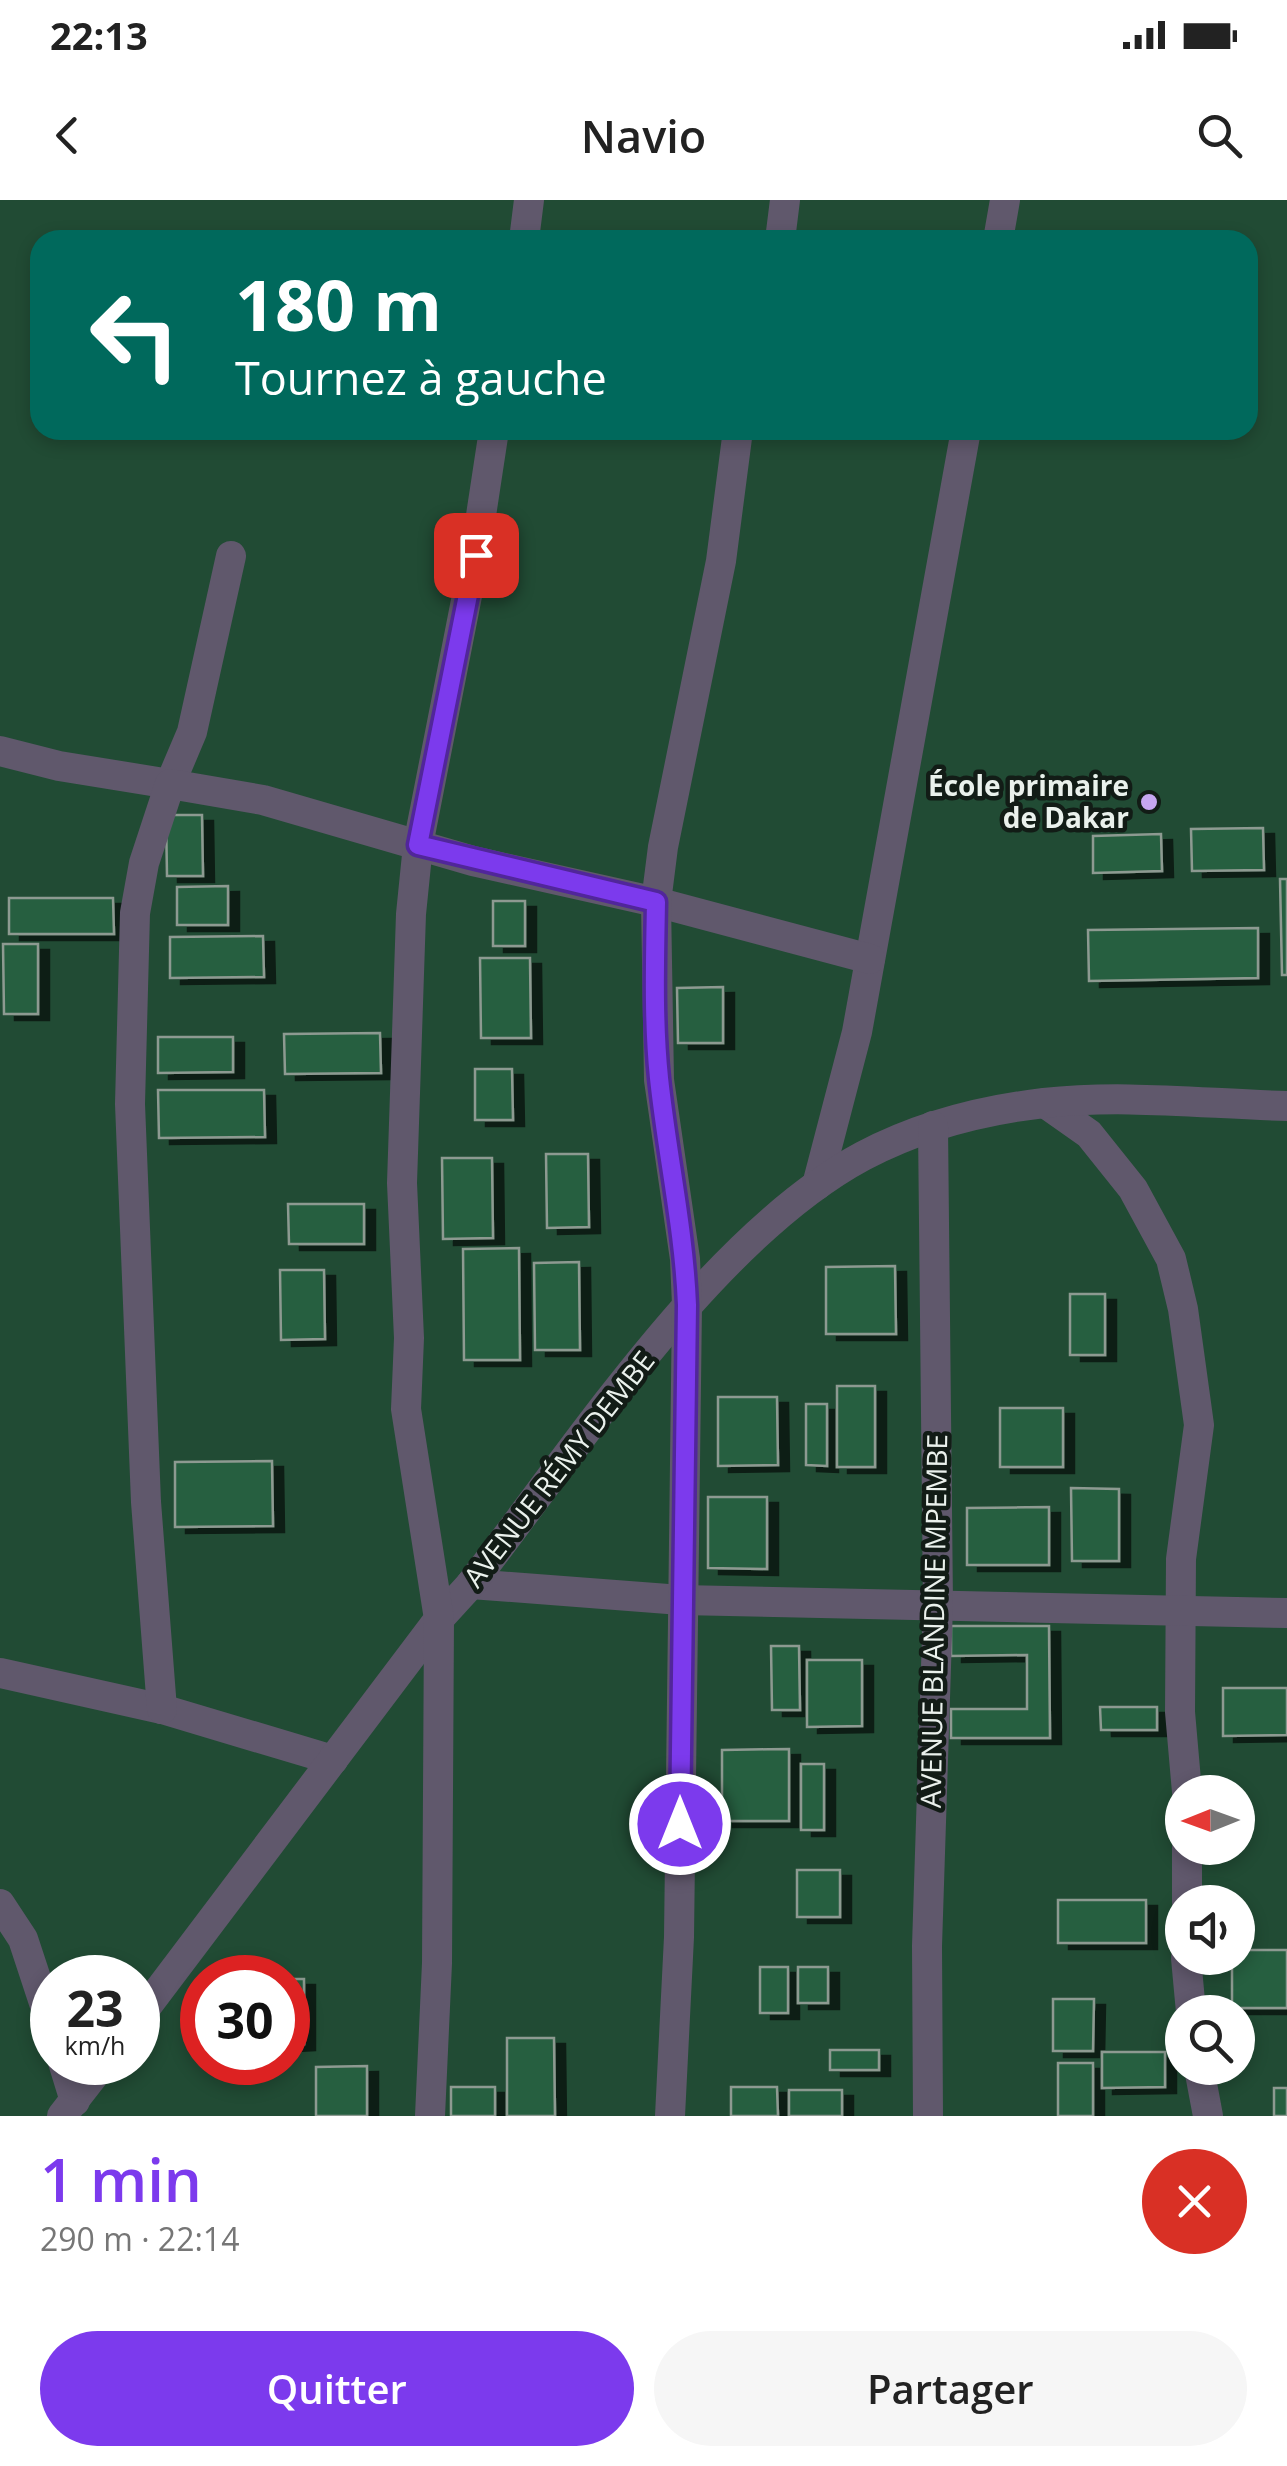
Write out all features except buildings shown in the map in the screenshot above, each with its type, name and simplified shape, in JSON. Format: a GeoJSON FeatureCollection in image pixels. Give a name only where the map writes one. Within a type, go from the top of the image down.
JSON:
{"type":"FeatureCollection","features":[{"type":"Feature","properties":{"kind":"street"},"geometry":{"type":"LineString","coordinates":[[525,230],[529,200]]}},
{"type":"Feature","properties":{"kind":"street"},"geometry":{"type":"LineString","coordinates":[[781,230],[785,200]]}},
{"type":"Feature","properties":{"kind":"street"},"geometry":{"type":"LineString","coordinates":[[1000,230],[1005,200]]}},
{"type":"Feature","properties":{"kind":"street"},"geometry":{"type":"LineString","coordinates":[[430,2116],[437,1962],[438,1619],[406,1409],[408,1338],[402,1183],[410,914],[418,845],[476,555],[493,440]]}},
{"type":"Feature","properties":{"kind":"street"},"geometry":{"type":"LineString","coordinates":[[670,2116],[679,1936],[687,1305],[686,1259],[659,1080],[656,902],[663,847],[721,561],[737,440]]}},
{"type":"Feature","properties":{"kind":"street"},"geometry":{"type":"LineString","coordinates":[[817,1185],[857,1032],[964,440]]}},
{"type":"Feature","properties":{"kind":"street"},"geometry":{"type":"LineString","coordinates":[[162,1709],[146,1502],[130,1104],[135,913],[144,863],[192,732],[230,556]]}},
{"type":"Feature","properties":{"kind":"street"},"geometry":{"type":"LineString","coordinates":[[0,750],[73,769],[263,800],[418,845],[870,959]]}},
{"type":"Feature","properties":{"kind":"street"},"geometry":{"type":"LineString","coordinates":[[1046,1103],[1089,1134],[1110,1157],[1154,1221],[1171,1259],[1198,1425],[1181,1559],[1180,1712],[1186,1775]]}},
{"type":"Feature","properties":{"kind":"street","name":"AVENUE RÉMY DEMBE"},"geometry":{"type":"LineString","coordinates":[[160,1989],[438,1619],[471,1584],[687,1305],[817,1185],[864,1156],[933,1126],[1046,1103],[1287,1106]]}},
{"type":"Feature","properties":{"kind":"street","name":"AVENUE BLANDINE MPEMBE"},"geometry":{"type":"LineString","coordinates":[[928,2116],[926,1946],[938,1605],[933,1126]]}},
{"type":"Feature","properties":{"kind":"street"},"geometry":{"type":"LineString","coordinates":[[471,1584],[682,1600],[1287,1613]]}},
{"type":"Feature","properties":{"kind":"street"},"geometry":{"type":"LineString","coordinates":[[0,1673],[162,1709],[333,1760]]}},
{"type":"Feature","properties":{"kind":"street"},"geometry":{"type":"LineString","coordinates":[[0,1904],[22,1939],[30,1962]]}},
{"type":"Feature","properties":{"kind":"street"},"geometry":{"type":"LineString","coordinates":[[68,2109],[86,2085]]}},
{"type":"Feature","properties":{"kind":"street"},"geometry":{"type":"LineString","coordinates":[[1202,2085],[1208,2116]]}},
{"type":"Feature","properties":{"kind":"green space"},"geometry":{"type":"Polygon","coordinates":[[[0,200],[1287,200],[1287,2116],[0,2116],[0,200]]]}},
{"type":"Feature","properties":{"kind":"place","name":"École primaire de Dakar"},"geometry":{"type":"Point","coordinates":[1149,802]}},
{"type":"Feature","properties":{"kind":"route"},"geometry":{"type":"LineString","coordinates":[[476,555],[418,845],[656,902],[654,977],[659,1080],[677,1223],[686,1259],[680,1824]]}}]}
